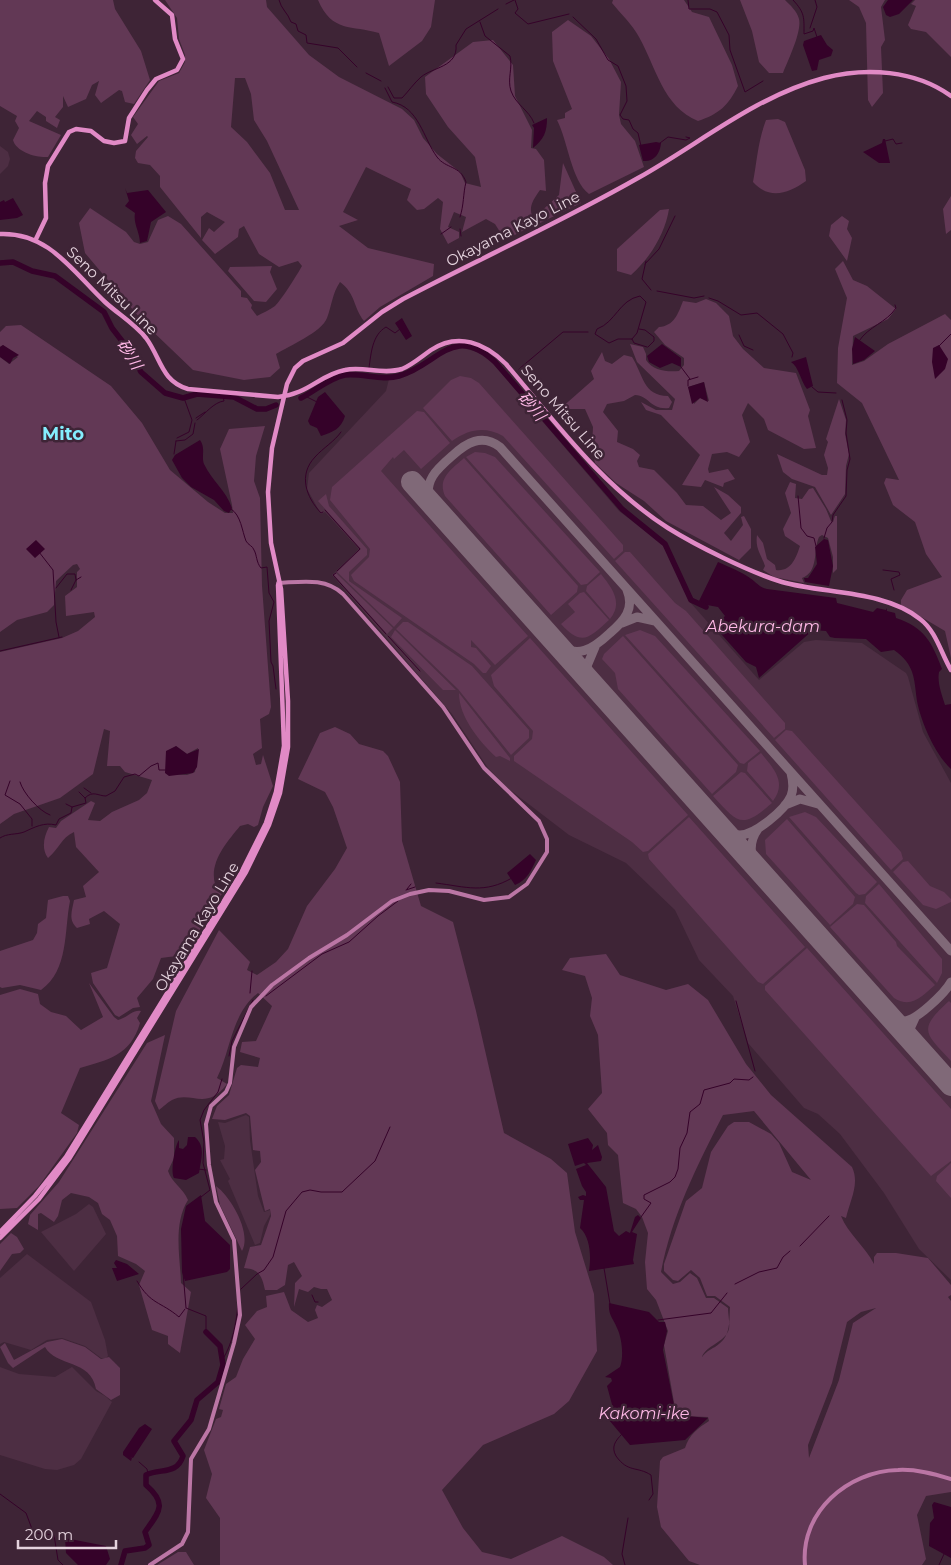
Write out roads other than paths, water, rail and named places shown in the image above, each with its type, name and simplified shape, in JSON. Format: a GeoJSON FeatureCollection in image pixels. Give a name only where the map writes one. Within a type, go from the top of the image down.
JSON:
{"type":"FeatureCollection","features":[{"type":"Feature","properties":{"kind":"main road"},"geometry":{"type":"LineString","coordinates":[[36,239],[46,218],[45,184],[48,166],[69,132],[76,129],[91,131],[104,141],[114,143],[125,140],[129,118],[147,90],[156,79],[173,73],[181,64],[182,53],[175,39],[172,15],[155,0]]}},
{"type":"Feature","properties":{"kind":"main road","name":"Okayama Kayo Line"},"geometry":{"type":"LineString","coordinates":[[0,1238],[38,1199],[69,1159],[246,872],[270,825],[284,778],[289,731],[281,589],[278,583],[268,525],[268,492],[272,448],[284,397],[290,376],[302,361],[343,343],[382,312],[402,299],[619,189],[744,113],[787,91],[825,78],[874,72],[912,77],[934,86],[951,96]]}},
{"type":"Feature","properties":{"kind":"main road","name":"Seno Mitsu Line"},"geometry":{"type":"LineString","coordinates":[[0,234],[14,233],[36,239],[65,261],[105,302],[140,332],[152,347],[163,372],[173,382],[184,388],[284,397],[301,393],[338,371],[347,369],[394,371],[403,368],[442,344],[462,341],[479,344],[506,364],[603,476],[668,528],[699,545],[781,582],[878,600],[909,612],[927,625],[934,634],[951,670]]}},
{"type":"Feature","properties":{"kind":"main road"},"geometry":{"type":"LineString","coordinates":[[150,1565],[182,1544],[188,1532],[191,1460],[209,1429],[234,1343],[240,1315],[240,1298],[235,1274],[235,1248],[216,1202],[209,1165],[206,1124],[209,1110],[226,1092],[230,1083],[234,1047],[251,1007],[267,989],[296,967],[347,936],[380,908],[401,897],[415,892],[436,890],[484,900],[501,899],[515,895],[534,876],[545,858],[548,846],[546,832],[539,821],[484,768],[443,707],[342,594],[322,582],[278,583]]}},
{"type":"Feature","properties":{"kind":"main road","name":"Okayama Kayo Line"},"geometry":{"type":"LineString","coordinates":[[0,1232],[35,1196],[66,1157],[240,875],[266,823],[276,792],[284,746],[276,591],[278,583]]}},
{"type":"Feature","properties":{"kind":"main road"},"geometry":{"type":"LineString","coordinates":[[805,1565],[805,1545],[814,1521],[828,1501],[849,1484],[873,1474],[898,1470],[919,1471],[951,1479]]}},
{"type":"Feature","properties":{"kind":"water"},"geometry":{"type":"Polygon","coordinates":[[[888,0],[913,0],[899,14],[890,17],[886,15],[883,7],[888,0]]]}},
{"type":"Feature","properties":{"kind":"water"},"geometry":{"type":"Polygon","coordinates":[[[821,35],[827,45],[833,50],[831,56],[819,60],[817,70],[812,71],[803,45],[804,41],[821,35]]]}},
{"type":"Feature","properties":{"kind":"water"},"geometry":{"type":"Polygon","coordinates":[[[547,118],[544,135],[533,148],[534,128],[532,125],[547,118]]]}},
{"type":"Feature","properties":{"kind":"water"},"geometry":{"type":"Polygon","coordinates":[[[883,139],[885,139],[890,163],[879,163],[863,152],[882,143],[883,139]]]}},
{"type":"Feature","properties":{"kind":"water"},"geometry":{"type":"Polygon","coordinates":[[[661,143],[658,154],[653,159],[643,161],[639,145],[661,143]]]}},
{"type":"Feature","properties":{"kind":"water"},"geometry":{"type":"Polygon","coordinates":[[[125,188],[127,193],[148,190],[166,212],[151,222],[147,241],[140,243],[135,213],[125,206],[129,201],[125,188]]]}},
{"type":"Feature","properties":{"kind":"water"},"geometry":{"type":"Polygon","coordinates":[[[13,198],[23,215],[17,218],[0,220],[0,202],[13,198]]]}},
{"type":"Feature","properties":{"kind":"water"},"geometry":{"type":"Polygon","coordinates":[[[402,318],[412,336],[406,340],[395,323],[402,318]]]}},
{"type":"Feature","properties":{"kind":"water"},"geometry":{"type":"Polygon","coordinates":[[[855,337],[875,351],[864,360],[853,364],[852,349],[855,337]]]}},
{"type":"Feature","properties":{"kind":"water"},"geometry":{"type":"Polygon","coordinates":[[[662,344],[681,358],[681,367],[672,363],[660,368],[649,362],[647,356],[662,344]]]}},
{"type":"Feature","properties":{"kind":"water"},"geometry":{"type":"Polygon","coordinates":[[[3,345],[19,355],[13,358],[10,364],[0,357],[0,347],[3,345]]]}},
{"type":"Feature","properties":{"kind":"water"},"geometry":{"type":"Polygon","coordinates":[[[939,345],[948,359],[945,369],[935,379],[932,362],[933,348],[939,345]]]}},
{"type":"Feature","properties":{"kind":"water"},"geometry":{"type":"Polygon","coordinates":[[[806,357],[813,386],[807,389],[796,367],[791,362],[806,357]]]}},
{"type":"Feature","properties":{"kind":"water"},"geometry":{"type":"Polygon","coordinates":[[[704,382],[708,402],[700,398],[692,404],[688,387],[704,382]]]}},
{"type":"Feature","properties":{"kind":"water"},"geometry":{"type":"Polygon","coordinates":[[[325,392],[345,416],[336,429],[321,436],[317,428],[310,425],[308,421],[318,397],[325,392]]]}},
{"type":"Feature","properties":{"kind":"water"},"geometry":{"type":"Polygon","coordinates":[[[200,440],[203,446],[204,464],[229,502],[232,508],[229,513],[224,511],[214,500],[191,487],[182,478],[172,460],[175,455],[200,440]]]}},
{"type":"Feature","properties":{"kind":"water"},"geometry":{"type":"Polygon","coordinates":[[[824,539],[828,540],[833,566],[829,586],[805,582],[804,578],[808,578],[817,564],[815,547],[824,539]]]}},
{"type":"Feature","properties":{"kind":"water"},"geometry":{"type":"Polygon","coordinates":[[[36,540],[45,549],[35,558],[26,549],[36,540]]]}},
{"type":"Feature","properties":{"kind":"water","name":"Abekura-dam"},"geometry":{"type":"Polygon","coordinates":[[[718,562],[742,573],[767,589],[836,598],[837,603],[873,612],[877,608],[886,610],[887,608],[887,611],[895,613],[896,618],[914,626],[920,631],[935,651],[942,669],[939,672],[940,689],[945,705],[951,704],[951,769],[939,755],[925,728],[910,667],[894,650],[881,652],[866,639],[835,638],[830,637],[826,631],[813,630],[759,678],[756,667],[746,662],[714,626],[725,616],[718,607],[699,601],[718,562]]]}},
{"type":"Feature","properties":{"kind":"water"},"geometry":{"type":"Polygon","coordinates":[[[176,746],[187,754],[199,749],[197,767],[193,773],[169,776],[165,773],[166,751],[176,746]]]}},
{"type":"Feature","properties":{"kind":"water"},"geometry":{"type":"Polygon","coordinates":[[[530,854],[536,860],[526,878],[515,885],[507,873],[530,854]]]}},
{"type":"Feature","properties":{"kind":"water"},"geometry":{"type":"Polygon","coordinates":[[[188,1137],[195,1137],[201,1145],[202,1154],[199,1173],[186,1180],[174,1178],[173,1165],[176,1147],[179,1140],[179,1148],[183,1149],[187,1145],[188,1137]]]}},
{"type":"Feature","properties":{"kind":"water"},"geometry":{"type":"Polygon","coordinates":[[[588,1138],[593,1145],[592,1150],[598,1145],[602,1157],[601,1161],[587,1163],[606,1187],[614,1231],[619,1236],[626,1231],[630,1233],[635,1217],[638,1215],[641,1218],[632,1232],[637,1234],[634,1264],[589,1271],[590,1254],[588,1243],[584,1232],[580,1228],[584,1200],[580,1200],[578,1197],[586,1196],[586,1192],[576,1169],[586,1165],[584,1163],[575,1166],[568,1144],[588,1138]]]}},
{"type":"Feature","properties":{"kind":"water"},"geometry":{"type":"Polygon","coordinates":[[[201,1195],[205,1221],[230,1245],[230,1269],[227,1272],[185,1281],[182,1272],[181,1229],[186,1206],[201,1195]]]}},
{"type":"Feature","properties":{"kind":"water"},"geometry":{"type":"Polygon","coordinates":[[[116,1260],[127,1264],[139,1274],[117,1281],[112,1268],[117,1268],[114,1263],[116,1260]]]}},
{"type":"Feature","properties":{"kind":"water","name":"Kakomi-ike"},"geometry":{"type":"Polygon","coordinates":[[[609,1303],[649,1312],[659,1322],[665,1322],[667,1331],[663,1350],[676,1415],[708,1418],[685,1440],[630,1445],[609,1420],[614,1412],[607,1386],[612,1381],[611,1378],[605,1377],[620,1367],[622,1348],[617,1328],[610,1314],[609,1303]]]}},
{"type":"Feature","properties":{"kind":"water"},"geometry":{"type":"Polygon","coordinates":[[[145,1424],[152,1429],[133,1458],[130,1457],[132,1458],[131,1461],[123,1455],[123,1452],[139,1428],[145,1424]]]}},
{"type":"Feature","properties":{"kind":"water"},"geometry":{"type":"Polygon","coordinates":[[[934,1502],[951,1507],[951,1558],[929,1546],[930,1523],[934,1518],[932,1505],[934,1502]]]}},
{"type":"Feature","properties":{"kind":"water"},"geometry":{"type":"Polygon","coordinates":[[[65,1538],[106,1546],[110,1559],[106,1565],[78,1565],[66,1553],[65,1538]]]}},
{"type":"Feature","properties":{"kind":"waterway"},"geometry":{"type":"LineString","coordinates":[[279,0],[291,22],[296,24],[298,31],[306,35],[307,43],[338,48],[357,67]]}},
{"type":"Feature","properties":{"kind":"waterway"},"geometry":{"type":"LineString","coordinates":[[506,4],[514,0]]}},
{"type":"Feature","properties":{"kind":"waterway"},"geometry":{"type":"LineString","coordinates":[[515,0],[518,9],[515,13],[528,24],[569,14]]}},
{"type":"Feature","properties":{"kind":"waterway"},"geometry":{"type":"LineString","coordinates":[[688,0],[689,9],[710,9],[717,12],[729,35],[730,50],[745,92],[763,81]]}},
{"type":"Feature","properties":{"kind":"waterway"},"geometry":{"type":"LineString","coordinates":[[793,0],[800,8],[803,16],[804,34],[813,31],[814,28],[817,37]]}},
{"type":"Feature","properties":{"kind":"waterway"},"geometry":{"type":"LineString","coordinates":[[810,28],[817,7],[815,0]]}},
{"type":"Feature","properties":{"kind":"waterway"},"geometry":{"type":"LineString","coordinates":[[388,87],[394,98],[402,98],[421,77],[444,66],[453,58],[456,52],[456,45],[466,29],[498,9]]}},
{"type":"Feature","properties":{"kind":"waterway"},"geometry":{"type":"LineString","coordinates":[[573,17],[596,39],[608,60],[618,66],[626,86],[627,101],[620,115],[623,119],[629,120],[633,129],[638,133],[641,146]]}},
{"type":"Feature","properties":{"kind":"waterway"},"geometry":{"type":"LineString","coordinates":[[480,22],[485,36],[510,56],[511,91],[534,123]]}},
{"type":"Feature","properties":{"kind":"waterway"},"geometry":{"type":"LineString","coordinates":[[366,73],[381,81]]}},
{"type":"Feature","properties":{"kind":"waterway"},"geometry":{"type":"LineString","coordinates":[[385,88],[392,102],[401,105],[414,117],[437,157],[444,164],[457,170],[466,182],[460,217]]}},
{"type":"Feature","properties":{"kind":"waterway"},"geometry":{"type":"LineString","coordinates":[[660,143],[668,137],[686,140],[690,138],[686,137]]}},
{"type":"Feature","properties":{"kind":"waterway"},"geometry":{"type":"LineString","coordinates":[[885,141],[893,139],[896,144],[902,143]]}},
{"type":"Feature","properties":{"kind":"waterway"},"geometry":{"type":"LineString","coordinates":[[645,264],[659,249],[675,216]]}},
{"type":"Feature","properties":{"kind":"waterway"},"geometry":{"type":"LineString","coordinates":[[441,234],[451,227]]}},
{"type":"Feature","properties":{"kind":"waterway"},"geometry":{"type":"LineString","coordinates":[[460,229],[461,236]]}},
{"type":"Feature","properties":{"kind":"waterway"},"geometry":{"type":"LineString","coordinates":[[646,261],[642,279],[651,290]]}},
{"type":"Feature","properties":{"kind":"waterway","name":"砂川"},"geometry":{"type":"LineString","coordinates":[[0,263],[13,262],[32,271],[55,276],[104,312],[112,328],[129,350],[141,372],[165,393],[183,398],[197,394],[234,397],[257,409],[266,409],[276,405]]}},
{"type":"Feature","properties":{"kind":"waterway"},"geometry":{"type":"LineString","coordinates":[[657,291],[694,298],[704,296]]}},
{"type":"Feature","properties":{"kind":"waterway"},"geometry":{"type":"LineString","coordinates":[[632,339],[637,333],[646,302],[640,296],[633,298],[622,306],[609,321],[597,329],[595,334],[609,343],[618,339],[632,339],[634,343],[647,347]]}},
{"type":"Feature","properties":{"kind":"waterway"},"geometry":{"type":"LineString","coordinates":[[709,298],[718,301],[741,315],[757,313],[783,334],[793,353],[792,357]]}},
{"type":"Feature","properties":{"kind":"waterway"},"geometry":{"type":"LineString","coordinates":[[859,341],[892,313],[896,308],[895,305]]}},
{"type":"Feature","properties":{"kind":"waterway"},"geometry":{"type":"LineString","coordinates":[[369,368],[373,345],[381,330],[386,327],[395,333],[400,329]]}},
{"type":"Feature","properties":{"kind":"waterway"},"geometry":{"type":"LineString","coordinates":[[639,329],[645,330],[654,337],[654,341],[648,347]]}},
{"type":"Feature","properties":{"kind":"waterway"},"geometry":{"type":"LineString","coordinates":[[519,369],[563,332],[588,332]]}},
{"type":"Feature","properties":{"kind":"waterway"},"geometry":{"type":"LineString","coordinates":[[939,346],[951,334]]}},
{"type":"Feature","properties":{"kind":"waterway"},"geometry":{"type":"LineString","coordinates":[[739,335],[744,346],[753,350]]}},
{"type":"Feature","properties":{"kind":"waterway","name":"砂川"},"geometry":{"type":"LineString","coordinates":[[301,398],[328,382],[345,375],[399,376],[413,371],[446,350],[456,346],[468,346],[480,351],[495,362],[622,509],[665,544],[691,600],[706,607]]}},
{"type":"Feature","properties":{"kind":"waterway"},"geometry":{"type":"LineString","coordinates":[[681,367],[690,379]]}},
{"type":"Feature","properties":{"kind":"waterway"},"geometry":{"type":"LineString","coordinates":[[688,386],[688,380],[698,377]]}},
{"type":"Feature","properties":{"kind":"waterway"},"geometry":{"type":"LineString","coordinates":[[812,387],[818,392],[836,393]]}},
{"type":"Feature","properties":{"kind":"waterway"},"geometry":{"type":"LineString","coordinates":[[197,420],[213,406],[224,401],[223,396]]}},
{"type":"Feature","properties":{"kind":"waterway"},"geometry":{"type":"LineString","coordinates":[[305,396],[317,402]]}},
{"type":"Feature","properties":{"kind":"waterway"},"geometry":{"type":"LineString","coordinates":[[177,438],[189,432],[192,420],[184,398]]}},
{"type":"Feature","properties":{"kind":"waterway"},"geometry":{"type":"LineString","coordinates":[[824,538],[827,528],[832,522],[833,515],[846,496],[847,470],[850,459],[846,433],[847,420],[842,400]]}},
{"type":"Feature","properties":{"kind":"waterway"},"geometry":{"type":"LineString","coordinates":[[196,418],[205,412]]}},
{"type":"Feature","properties":{"kind":"waterway"},"geometry":{"type":"LineString","coordinates":[[176,441],[185,440],[193,434],[195,423]]}},
{"type":"Feature","properties":{"kind":"waterway"},"geometry":{"type":"LineString","coordinates":[[323,512],[321,513],[311,500],[305,478],[310,464],[315,457],[341,432]]}},
{"type":"Feature","properties":{"kind":"waterway"},"geometry":{"type":"LineString","coordinates":[[174,454],[176,441]]}},
{"type":"Feature","properties":{"kind":"waterway"},"geometry":{"type":"LineString","coordinates":[[798,496],[801,528],[807,536],[814,538],[816,546]]}},
{"type":"Feature","properties":{"kind":"waterway"},"geometry":{"type":"LineString","coordinates":[[231,509],[239,519],[246,541],[253,549],[259,566],[261,568],[267,567],[269,593],[274,602],[269,621],[271,662],[276,689]]}},
{"type":"Feature","properties":{"kind":"waterway"},"geometry":{"type":"LineString","coordinates":[[325,510],[360,549],[337,571]]}},
{"type":"Feature","properties":{"kind":"waterway"},"geometry":{"type":"LineString","coordinates":[[39,552],[53,570],[56,622],[59,637]]}},
{"type":"Feature","properties":{"kind":"waterway"},"geometry":{"type":"LineString","coordinates":[[883,570],[899,572],[900,575],[891,579],[894,590]]}},
{"type":"Feature","properties":{"kind":"waterway"},"geometry":{"type":"LineString","coordinates":[[336,573],[333,575],[386,634]]}},
{"type":"Feature","properties":{"kind":"waterway"},"geometry":{"type":"LineString","coordinates":[[56,588],[67,574],[75,574],[76,580]]}},
{"type":"Feature","properties":{"kind":"waterway"},"geometry":{"type":"LineString","coordinates":[[71,590],[76,580],[81,577]]}},
{"type":"Feature","properties":{"kind":"waterway"},"geometry":{"type":"LineString","coordinates":[[388,636],[420,671]]}},
{"type":"Feature","properties":{"kind":"waterway"},"geometry":{"type":"LineString","coordinates":[[0,651],[62,637]]}},
{"type":"Feature","properties":{"kind":"waterway"},"geometry":{"type":"LineString","coordinates":[[0,838],[44,825],[56,825],[59,819],[71,813],[72,807],[86,803],[85,798],[91,794],[106,796],[115,791],[124,777],[135,774],[139,776],[158,763],[159,770],[165,770]]}},
{"type":"Feature","properties":{"kind":"waterway"},"geometry":{"type":"LineString","coordinates":[[10,781],[5,795],[20,804],[32,819],[32,826]]}},
{"type":"Feature","properties":{"kind":"waterway"},"geometry":{"type":"LineString","coordinates":[[20,782],[32,801],[41,810],[50,815]]}},
{"type":"Feature","properties":{"kind":"waterway"},"geometry":{"type":"LineString","coordinates":[[84,788],[91,793]]}},
{"type":"Feature","properties":{"kind":"waterway"},"geometry":{"type":"LineString","coordinates":[[79,792],[85,798]]}},
{"type":"Feature","properties":{"kind":"waterway"},"geometry":{"type":"LineString","coordinates":[[66,804],[72,807]]}},
{"type":"Feature","properties":{"kind":"waterway"},"geometry":{"type":"LineString","coordinates":[[436,883],[484,888],[512,878]]}},
{"type":"Feature","properties":{"kind":"waterway"},"geometry":{"type":"LineString","coordinates":[[407,889],[411,884]]}},
{"type":"Feature","properties":{"kind":"waterway"},"geometry":{"type":"LineString","coordinates":[[406,890],[415,887]]}},
{"type":"Feature","properties":{"kind":"waterway"},"geometry":{"type":"LineString","coordinates":[[266,996],[322,954],[349,942],[398,901]]}},
{"type":"Feature","properties":{"kind":"waterway"},"geometry":{"type":"LineString","coordinates":[[250,993],[252,971]]}},
{"type":"Feature","properties":{"kind":"waterway"},"geometry":{"type":"LineString","coordinates":[[229,1056],[232,1041],[253,1000]]}},
{"type":"Feature","properties":{"kind":"waterway"},"geometry":{"type":"LineString","coordinates":[[736,1001],[755,1071]]}},
{"type":"Feature","properties":{"kind":"waterway"},"geometry":{"type":"LineString","coordinates":[[641,1217],[651,1203],[644,1199],[644,1195],[670,1182],[675,1177],[678,1169],[680,1148],[687,1133],[690,1112],[700,1104],[704,1090],[730,1083],[734,1079],[749,1080],[753,1077]]}},
{"type":"Feature","properties":{"kind":"waterway"},"geometry":{"type":"LineString","coordinates":[[201,1197],[210,1190],[203,1163],[204,1142],[200,1120],[204,1110],[218,1092],[222,1079]]}},
{"type":"Feature","properties":{"kind":"waterway"},"geometry":{"type":"LineString","coordinates":[[241,1289],[264,1270],[273,1257],[286,1211],[302,1192],[310,1190],[342,1192],[375,1161],[390,1127]]}},
{"type":"Feature","properties":{"kind":"waterway"},"geometry":{"type":"LineString","coordinates":[[198,1169],[206,1170]]}},
{"type":"Feature","properties":{"kind":"waterway"},"geometry":{"type":"LineString","coordinates":[[800,1246],[829,1216]]}},
{"type":"Feature","properties":{"kind":"waterway"},"geometry":{"type":"LineString","coordinates":[[735,1284],[759,1272],[777,1268],[783,1257],[790,1251]]}},
{"type":"Feature","properties":{"kind":"waterway"},"geometry":{"type":"LineString","coordinates":[[604,1268],[610,1304]]}},
{"type":"Feature","properties":{"kind":"waterway"},"geometry":{"type":"LineString","coordinates":[[183,1272],[186,1308],[206,1316],[206,1332]]}},
{"type":"Feature","properties":{"kind":"waterway"},"geometry":{"type":"LineString","coordinates":[[137,1281],[151,1299],[179,1317],[185,1309]]}},
{"type":"Feature","properties":{"kind":"waterway"},"geometry":{"type":"LineString","coordinates":[[658,1320],[711,1313],[727,1293]]}},
{"type":"Feature","properties":{"kind":"waterway"},"geometry":{"type":"LineString","coordinates":[[312,1295],[315,1302],[318,1302]]}},
{"type":"Feature","properties":{"kind":"waterway"},"geometry":{"type":"LineString","coordinates":[[223,1359],[234,1333],[238,1305]]}},
{"type":"Feature","properties":{"kind":"waterway"},"geometry":{"type":"LineString","coordinates":[[121,1565],[125,1551],[145,1548],[149,1545],[145,1532],[157,1513],[159,1503],[153,1492],[146,1485],[146,1475],[173,1469],[177,1466],[183,1456],[174,1441],[191,1420],[197,1400],[218,1382],[223,1365],[220,1346],[206,1332]]}},
{"type":"Feature","properties":{"kind":"waterway"},"geometry":{"type":"LineString","coordinates":[[622,1434],[614,1444],[616,1456],[625,1465],[651,1475],[653,1494],[649,1500]]}},
{"type":"Feature","properties":{"kind":"waterway"},"geometry":{"type":"LineString","coordinates":[[139,1462],[147,1469],[148,1474]]}},
{"type":"Feature","properties":{"kind":"waterway"},"geometry":{"type":"LineString","coordinates":[[0,1494],[26,1513],[32,1529],[37,1533],[54,1535],[58,1560],[63,1565]]}},
{"type":"Feature","properties":{"kind":"waterway"},"geometry":{"type":"LineString","coordinates":[[625,1565],[622,1554],[628,1518]]}},
{"type":"Feature","properties":{"kind":"waterway"},"geometry":{"type":"LineString","coordinates":[[939,1565],[944,1554]]}},
{"type":"Feature","properties":{"kind":"district","name":"Mito"},"geometry":{"type":"Point","coordinates":[63,434]}}]}
